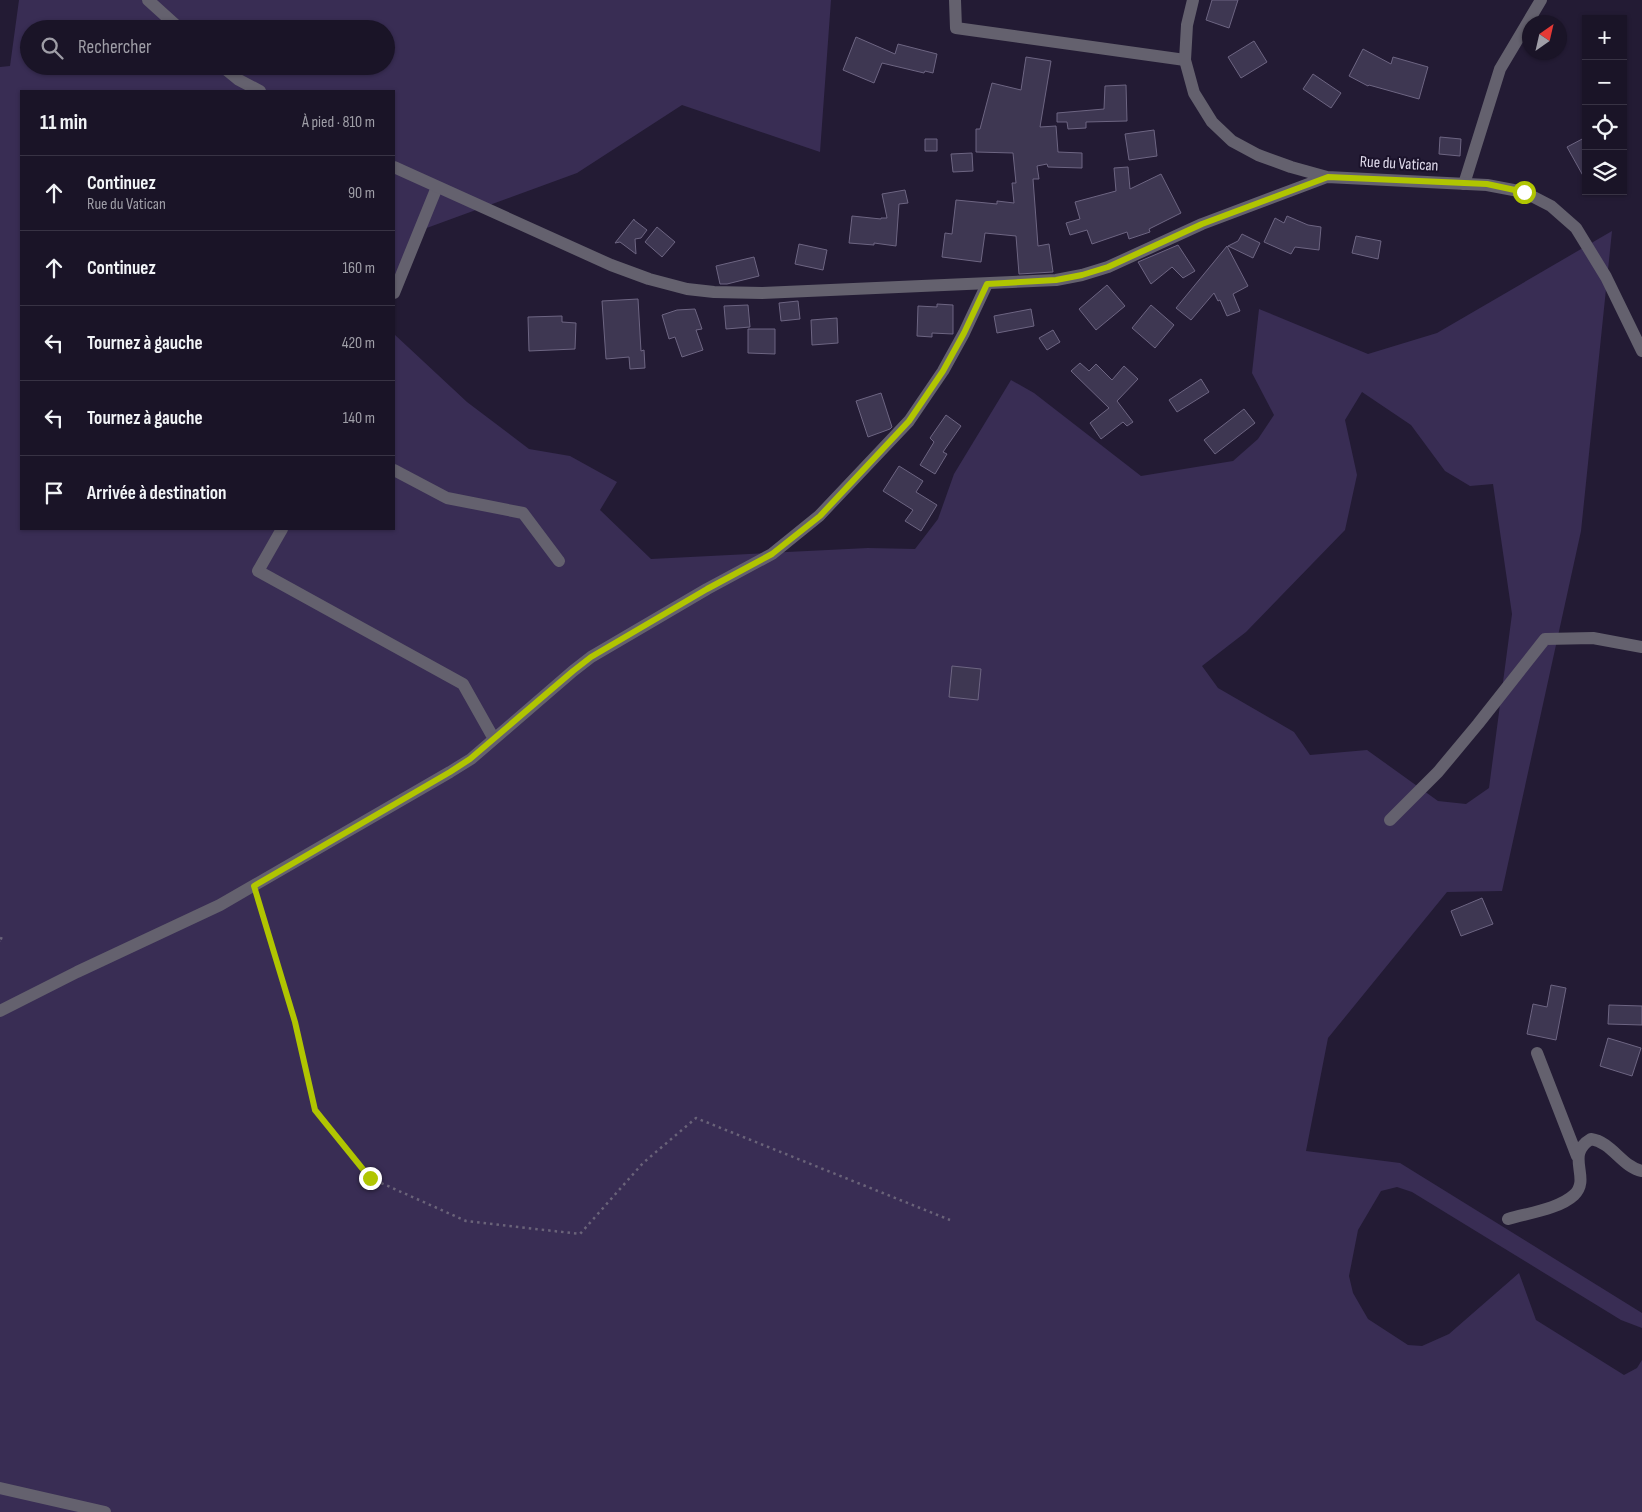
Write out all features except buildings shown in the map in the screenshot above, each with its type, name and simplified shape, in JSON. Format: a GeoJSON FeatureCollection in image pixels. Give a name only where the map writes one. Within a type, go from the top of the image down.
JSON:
{"type":"FeatureCollection","features":[{"type":"Feature","properties":{"kind":"street"},"geometry":{"type":"LineString","coordinates":[[148,0],[170,20]]}},
{"type":"Feature","properties":{"kind":"street"},"geometry":{"type":"LineString","coordinates":[[955,0],[956,28],[1185,60]]}},
{"type":"Feature","properties":{"kind":"street","name":"Rue du Vatican"},"geometry":{"type":"LineString","coordinates":[[1193,0],[1187,26],[1185,60],[1194,93],[1212,122],[1232,141],[1258,155],[1291,167],[1328,177],[1487,184],[1524,192],[1551,206],[1576,228],[1606,277],[1642,352]]}},
{"type":"Feature","properties":{"kind":"street"},"geometry":{"type":"LineString","coordinates":[[1464,184],[1500,69],[1541,0]]}},
{"type":"Feature","properties":{"kind":"street"},"geometry":{"type":"LineString","coordinates":[[233,75],[258,90]]}},
{"type":"Feature","properties":{"kind":"street"},"geometry":{"type":"LineString","coordinates":[[395,167],[611,265],[649,279],[687,289],[714,292],[762,293],[987,284],[1056,280],[1082,275],[1108,267],[1202,224],[1328,177]]}},
{"type":"Feature","properties":{"kind":"street"},"geometry":{"type":"LineString","coordinates":[[395,290],[437,186]]}},
{"type":"Feature","properties":{"kind":"street"},"geometry":{"type":"LineString","coordinates":[[0,1010],[220,905],[450,772],[470,759],[591,657],[707,589],[772,554],[820,516],[909,421],[943,371],[964,333],[987,284]]}},
{"type":"Feature","properties":{"kind":"street"},"geometry":{"type":"LineString","coordinates":[[395,471],[447,498],[523,513],[559,561]]}},
{"type":"Feature","properties":{"kind":"street"},"geometry":{"type":"LineString","coordinates":[[281,530],[258,571],[463,684],[494,739]]}},
{"type":"Feature","properties":{"kind":"street"},"geometry":{"type":"LineString","coordinates":[[1390,820],[1438,772],[1545,638],[1593,638],[1642,647]]}},
{"type":"Feature","properties":{"kind":"street"},"geometry":{"type":"LineString","coordinates":[[1537,1053],[1578,1156]]}},
{"type":"Feature","properties":{"kind":"street"},"geometry":{"type":"LineString","coordinates":[[1508,1219],[1559,1204],[1575,1194],[1579,1187],[1580,1178],[1579,1150],[1584,1143],[1591,1140],[1602,1142],[1632,1167],[1642,1171]]}},
{"type":"Feature","properties":{"kind":"street"},"geometry":{"type":"LineString","coordinates":[[0,1488],[105,1512]]}},
{"type":"Feature","properties":{"kind":"path"},"geometry":{"type":"LineString","coordinates":[[254,886],[295,1022],[315,1110],[370,1178],[466,1221],[580,1234],[643,1162],[696,1118],[950,1220]]}},
{"type":"Feature","properties":{"kind":"shaded area"},"geometry":{"type":"Polygon","coordinates":[[[19,0],[831,0],[820,152],[682,105],[577,173],[413,233],[395,290],[395,90],[20,90],[20,530],[395,530],[395,335],[467,402],[529,449],[570,456],[617,482],[600,510],[651,559],[868,548],[915,549],[938,519],[954,474],[1011,380],[1034,393],[1141,476],[1233,461],[1258,439],[1274,415],[1252,373],[1259,309],[1368,354],[1437,333],[1612,231],[1581,531],[1502,891],[1447,892],[1328,1038],[1306,1151],[1400,1163],[1642,1313],[1642,1328],[1621,1320],[1412,1192],[1397,1187],[1381,1191],[1358,1230],[1349,1276],[1353,1293],[1368,1319],[1408,1345],[1422,1346],[1449,1334],[1519,1273],[1536,1320],[1624,1375],[1637,1368],[1642,1360],[1642,1512],[0,1512],[0,67],[10,66],[19,0]],[[1362,392],[1345,420],[1357,475],[1345,530],[1246,632],[1202,666],[1218,688],[1294,732],[1310,755],[1367,750],[1438,801],[1466,804],[1489,788],[1512,614],[1493,484],[1470,486],[1445,471],[1411,425],[1362,392]]]}},
{"type":"Feature","properties":{"kind":"route"},"geometry":{"type":"LineString","coordinates":[[370,1178],[315,1110],[295,1022],[254,886],[450,772],[470,759],[591,657],[707,589],[772,554],[801,532],[820,516],[909,421],[943,371],[964,333],[987,284],[1056,280],[1108,267],[1202,224],[1328,177],[1487,184],[1524,192]]}}]}
